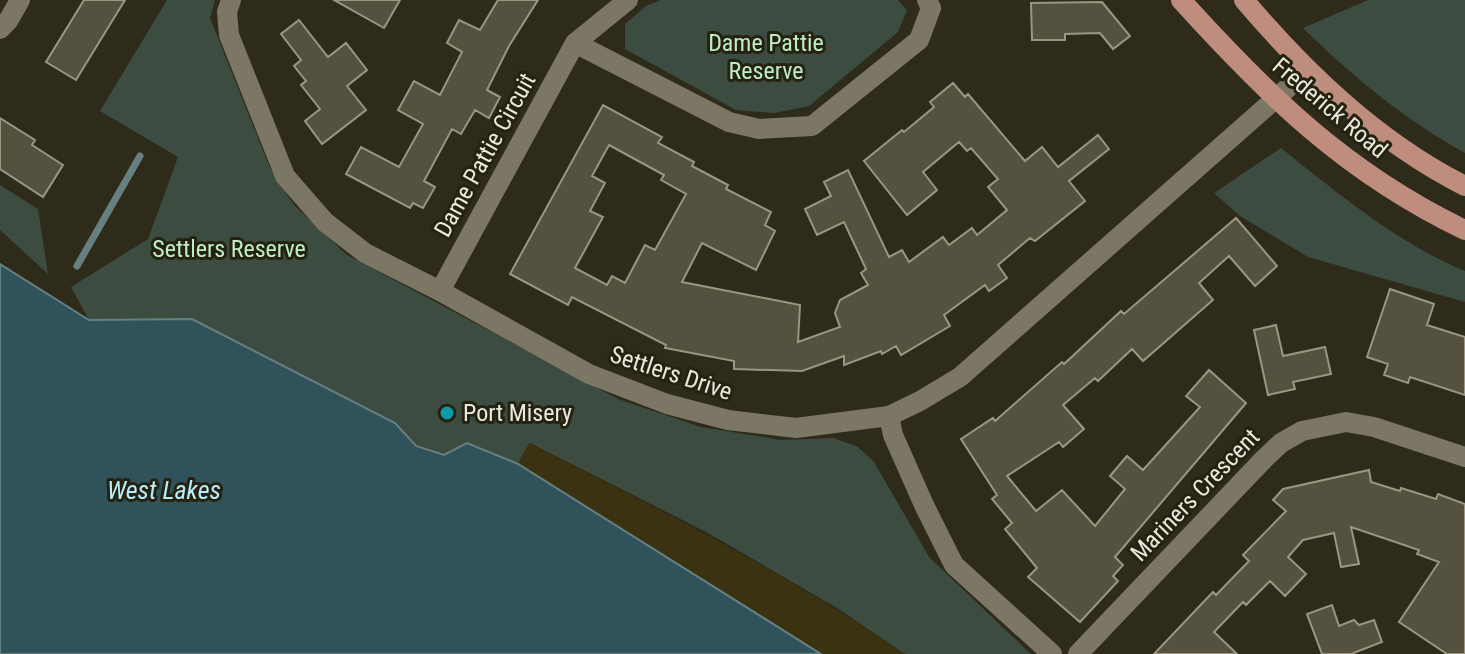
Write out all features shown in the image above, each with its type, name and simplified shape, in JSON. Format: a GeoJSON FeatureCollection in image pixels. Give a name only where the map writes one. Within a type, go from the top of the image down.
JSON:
{"type":"FeatureCollection","features":[{"type":"Feature","properties":{"kind":"main road","name":"Frederick Road"},"geometry":{"type":"LineString","coordinates":[[1181,0],[1275,100],[1323,142],[1371,177],[1465,230]]}},
{"type":"Feature","properties":{"kind":"main road","name":"Frederick Road"},"geometry":{"type":"LineString","coordinates":[[1244,0],[1308,70],[1381,133],[1465,186]]}},
{"type":"Feature","properties":{"kind":"street"},"geometry":{"type":"LineString","coordinates":[[0,29],[20,0]]}},
{"type":"Feature","properties":{"kind":"street","name":"Settlers Drive"},"geometry":{"type":"LineString","coordinates":[[231,0],[227,12],[229,35],[285,176],[325,222],[365,253],[589,374],[667,404],[728,420],[796,428],[889,416],[960,377],[1308,70]]}},
{"type":"Feature","properties":{"kind":"street","name":"Dame Pattie Circuit"},"geometry":{"type":"LineString","coordinates":[[440,291],[575,43],[628,0]]}},
{"type":"Feature","properties":{"kind":"street"},"geometry":{"type":"LineString","coordinates":[[575,43],[729,122],[759,129],[812,126],[919,40],[931,8],[927,0]]}},
{"type":"Feature","properties":{"kind":"street"},"geometry":{"type":"LineString","coordinates":[[889,416],[893,435],[954,565],[1052,654]]}},
{"type":"Feature","properties":{"kind":"street","name":"Mariners Crescent"},"geometry":{"type":"LineString","coordinates":[[1078,654],[1264,459],[1281,443],[1302,431],[1346,422],[1374,427],[1465,457]]}},
{"type":"Feature","properties":{"kind":"green space","name":"Settlers Reserve"},"geometry":{"type":"Polygon","coordinates":[[[167,0],[215,0],[210,18],[270,168],[294,205],[347,255],[618,399],[701,427],[780,440],[834,438],[858,447],[874,462],[929,557],[1031,654],[905,654],[837,608],[708,533],[530,443],[518,464],[467,444],[444,455],[416,446],[395,423],[192,319],[89,320],[71,287],[148,239],[178,157],[100,111],[167,0]]]}},
{"type":"Feature","properties":{"kind":"green space","name":"Dame Pattie Reserve"},"geometry":{"type":"Polygon","coordinates":[[[661,0],[898,0],[907,10],[898,32],[809,106],[774,113],[736,110],[625,49],[625,24],[646,6],[661,0]]]}},
{"type":"Feature","properties":{"kind":"green space"},"geometry":{"type":"Polygon","coordinates":[[[1368,0],[1465,0],[1465,153],[1380,96],[1303,28],[1368,0]]]}},
{"type":"Feature","properties":{"kind":"green space"},"geometry":{"type":"Polygon","coordinates":[[[1281,148],[1392,232],[1465,271],[1465,302],[1308,257],[1240,216],[1214,193],[1281,148]]]}},
{"type":"Feature","properties":{"kind":"green space"},"geometry":{"type":"Polygon","coordinates":[[[0,185],[38,209],[48,274],[0,230],[0,185]]]}},
{"type":"Feature","properties":{"kind":"sand"},"geometry":{"type":"Polygon","coordinates":[[[529,443],[674,517],[767,569],[905,654],[821,654],[518,464],[529,443]]]}},
{"type":"Feature","properties":{"kind":"water","name":"West Lakes"},"geometry":{"type":"Polygon","coordinates":[[[0,264],[89,320],[192,319],[395,423],[416,446],[444,455],[467,443],[518,464],[821,654],[0,654],[0,264]]]}},
{"type":"Feature","properties":{"kind":"building"},"geometry":{"type":"Polygon","coordinates":[[[84,0],[125,0],[76,80],[46,62],[84,0]]]}},
{"type":"Feature","properties":{"kind":"building"},"geometry":{"type":"Polygon","coordinates":[[[334,0],[400,0],[384,28],[334,0]]]}},
{"type":"Feature","properties":{"kind":"building"},"geometry":{"type":"Polygon","coordinates":[[[498,0],[538,0],[509,46],[487,90],[500,97],[489,118],[475,110],[461,134],[452,129],[424,181],[435,187],[423,208],[413,203],[410,208],[346,174],[361,147],[399,167],[423,124],[398,110],[414,81],[440,95],[462,52],[447,43],[459,20],[480,30],[498,0]]]}},
{"type":"Feature","properties":{"kind":"building"},"geometry":{"type":"Polygon","coordinates":[[[1102,2],[1130,36],[1113,49],[1100,33],[1065,34],[1065,40],[1032,40],[1031,3],[1102,2]]]}},
{"type":"Feature","properties":{"kind":"building"},"geometry":{"type":"Polygon","coordinates":[[[299,20],[328,57],[346,43],[367,70],[347,86],[366,110],[322,144],[305,121],[320,109],[301,85],[306,81],[294,66],[301,60],[281,34],[299,20]]]}},
{"type":"Feature","properties":{"kind":"building"},"geometry":{"type":"Polygon","coordinates":[[[953,83],[965,97],[968,94],[1025,161],[1042,147],[1058,167],[1098,135],[1109,149],[1069,181],[1085,201],[1035,241],[1030,238],[998,265],[1007,278],[989,291],[985,285],[944,315],[950,326],[901,355],[896,346],[882,354],[881,351],[844,365],[844,356],[802,371],[734,369],[734,361],[665,348],[666,345],[572,297],[568,305],[510,274],[603,105],[662,137],[658,143],[728,185],[726,189],[771,212],[765,225],[775,231],[756,270],[702,243],[682,282],[800,305],[798,342],[840,327],[835,313],[840,300],[868,285],[861,273],[866,269],[844,222],[817,235],[805,209],[831,196],[824,182],[848,170],[889,257],[902,250],[909,262],[943,237],[949,245],[972,228],[977,235],[1007,210],[988,187],[998,179],[971,148],[967,151],[959,142],[923,172],[937,190],[907,215],[864,161],[934,107],[930,102],[953,83]],[[609,145],[592,176],[605,183],[590,211],[603,217],[575,268],[607,285],[612,276],[625,283],[645,245],[655,250],[686,194],[661,180],[664,175],[609,145]]]}},
{"type":"Feature","properties":{"kind":"building"},"geometry":{"type":"Polygon","coordinates":[[[0,118],[35,140],[32,145],[63,165],[43,197],[0,169],[0,118]]]}},
{"type":"Feature","properties":{"kind":"building"},"geometry":{"type":"Polygon","coordinates":[[[1236,218],[1277,266],[1255,286],[1229,256],[1199,283],[1213,300],[1143,361],[1132,349],[1098,381],[1095,378],[1063,405],[1084,429],[1063,447],[1059,442],[1007,476],[1036,511],[1062,490],[1095,526],[1125,489],[1110,476],[1127,456],[1143,470],[1200,407],[1186,396],[1209,370],[1246,403],[1115,557],[1123,565],[1113,576],[1118,581],[1080,622],[1028,577],[1037,568],[1005,529],[1012,523],[992,499],[997,495],[961,439],[993,418],[995,421],[1062,362],[1064,364],[1121,311],[1124,314],[1236,218]]]}},
{"type":"Feature","properties":{"kind":"building"},"geometry":{"type":"Polygon","coordinates":[[[1390,289],[1434,304],[1427,325],[1465,337],[1465,395],[1410,377],[1408,383],[1384,375],[1388,364],[1367,357],[1390,289]]]}},
{"type":"Feature","properties":{"kind":"building"},"geometry":{"type":"Polygon","coordinates":[[[1276,325],[1283,356],[1325,347],[1331,374],[1293,382],[1295,389],[1268,395],[1254,330],[1276,325]]]}},
{"type":"Feature","properties":{"kind":"building"},"geometry":{"type":"Polygon","coordinates":[[[1369,470],[1371,482],[1436,499],[1438,494],[1465,504],[1465,654],[1447,654],[1399,622],[1439,562],[1417,554],[1419,550],[1351,527],[1359,564],[1341,567],[1334,533],[1303,540],[1288,557],[1306,574],[1285,596],[1270,581],[1246,605],[1243,602],[1214,632],[1237,654],[1154,654],[1213,592],[1216,595],[1249,561],[1243,555],[1286,511],[1273,500],[1283,489],[1369,470]]]}},
{"type":"Feature","properties":{"kind":"building"},"geometry":{"type":"Polygon","coordinates":[[[1332,605],[1339,626],[1354,620],[1359,625],[1374,620],[1382,642],[1351,654],[1322,654],[1307,614],[1332,605]]]}},
{"type":"Feature","properties":{"kind":"waterway"},"geometry":{"type":"LineString","coordinates":[[77,266],[140,156]]}},
{"type":"Feature","properties":{"kind":"place","name":"Port Misery"},"geometry":{"type":"Point","coordinates":[447,413]}}]}
